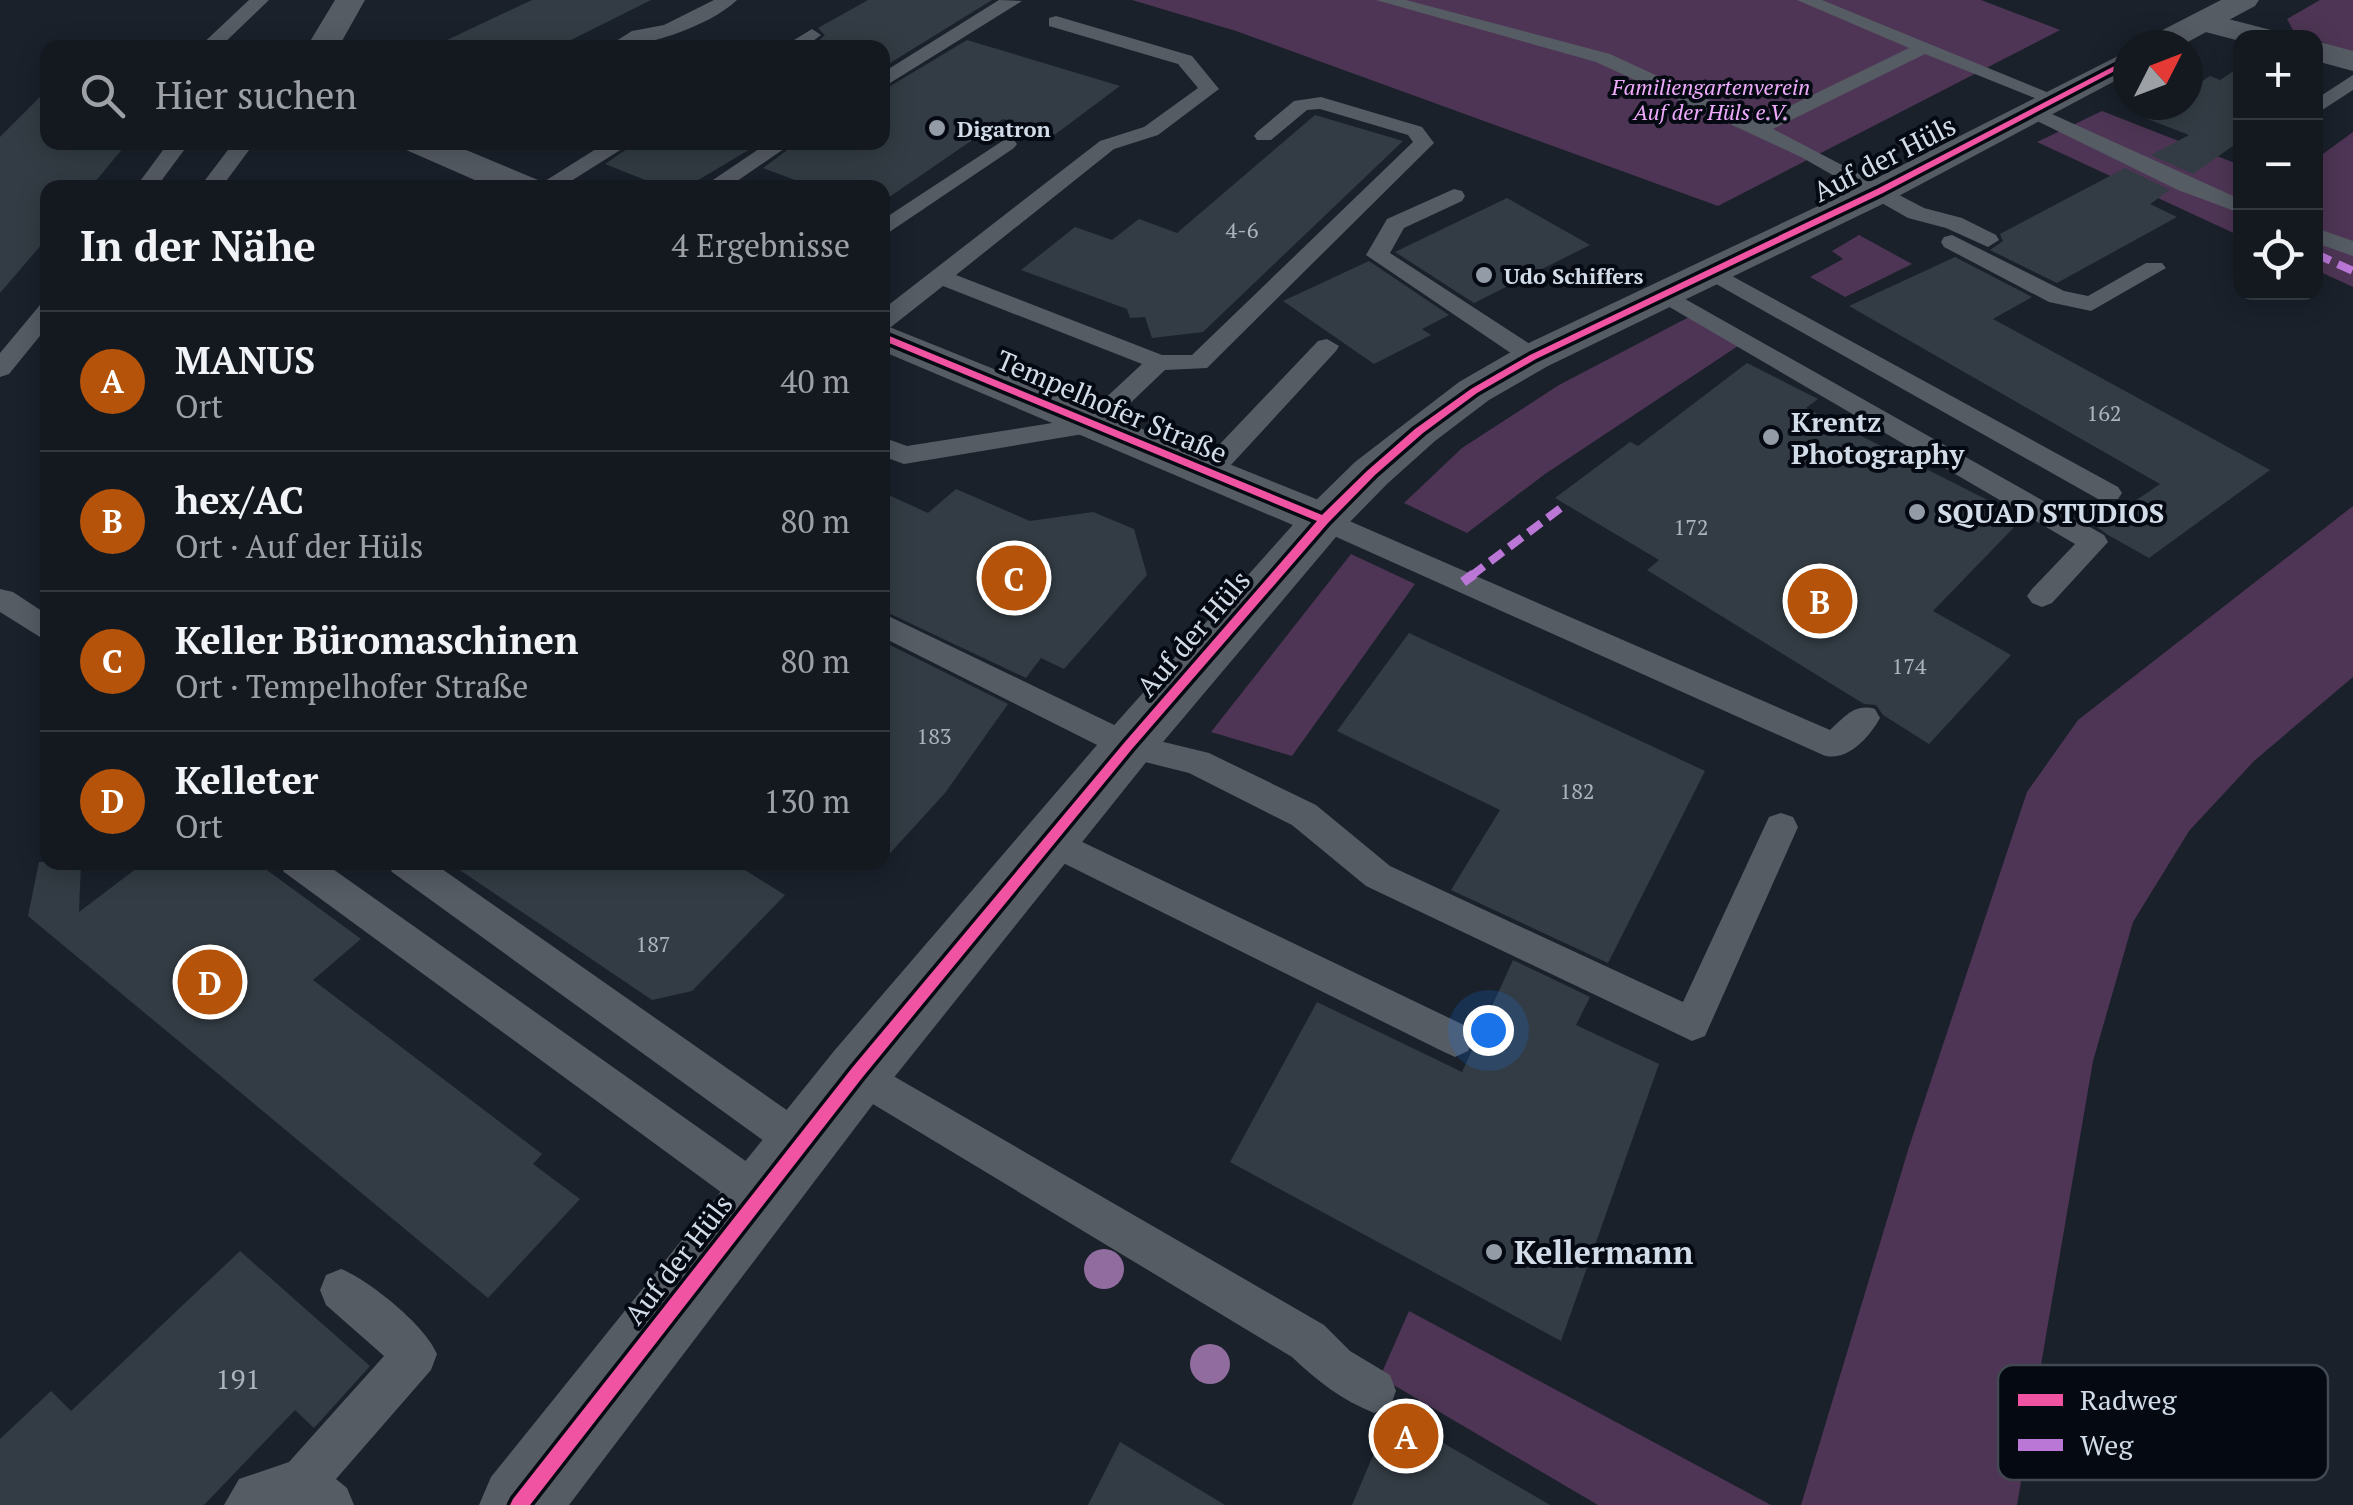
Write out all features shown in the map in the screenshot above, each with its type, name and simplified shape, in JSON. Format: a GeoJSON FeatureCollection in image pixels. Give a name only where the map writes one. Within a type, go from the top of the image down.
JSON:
{"type":"FeatureCollection","features":[{"type":"Feature","properties":{"kind":"street"},"geometry":{"type":"LineString","coordinates":[[327,40],[350,0]]}},
{"type":"Feature","properties":{"kind":"street"},"geometry":{"type":"LineString","coordinates":[[2189,30],[2244,0]]}},
{"type":"Feature","properties":{"kind":"street"},"geometry":{"type":"LineString","coordinates":[[2205,22],[2234,30]]}},
{"type":"Feature","properties":{"kind":"street"},"geometry":{"type":"LineString","coordinates":[[2323,53],[2353,61]]}},
{"type":"Feature","properties":{"kind":"street","name":"Auf der Hüls"},"geometry":{"type":"LineString","coordinates":[[518,1505],[759,1195],[1049,840],[1324,520],[1419,431],[1474,392],[1534,357],[1662,292],[1710,270],[1898,202],[2043,105],[2113,68]]}},
{"type":"Feature","properties":{"kind":"street"},"geometry":{"type":"LineString","coordinates":[[437,150],[506,180]]}},
{"type":"Feature","properties":{"kind":"street","name":"Tempelhofer Straße"},"geometry":{"type":"LineString","coordinates":[[890,339],[1324,520]]}},
{"type":"Feature","properties":{"kind":"lane"},"geometry":{"type":"LineString","coordinates":[[216,40],[260,0]]}},
{"type":"Feature","properties":{"kind":"lane"},"geometry":{"type":"LineString","coordinates":[[629,40],[669,30],[728,0]]}},
{"type":"Feature","properties":{"kind":"lane"},"geometry":{"type":"LineString","coordinates":[[890,77],[1013,2],[1008,0]]}},
{"type":"Feature","properties":{"kind":"lane"},"geometry":{"type":"LineString","coordinates":[[1385,0],[1603,58],[1758,130],[1898,202],[1988,240]]}},
{"type":"Feature","properties":{"kind":"lane"},"geometry":{"type":"LineString","coordinates":[[1806,0],[1922,48],[2043,105],[2186,186],[2233,203]]}},
{"type":"Feature","properties":{"kind":"lane"},"geometry":{"type":"LineString","coordinates":[[890,316],[1107,145],[1151,131],[1208,90],[1185,60],[1056,22]]}},
{"type":"Feature","properties":{"kind":"lane"},"geometry":{"type":"LineString","coordinates":[[805,40],[812,36]]}},
{"type":"Feature","properties":{"kind":"lane"},"geometry":{"type":"LineString","coordinates":[[1758,130],[1922,48]]}},
{"type":"Feature","properties":{"kind":"lane"},"geometry":{"type":"LineString","coordinates":[[2323,103],[2353,81]]}},
{"type":"Feature","properties":{"kind":"lane"},"geometry":{"type":"LineString","coordinates":[[941,276],[1159,362],[1198,363],[1424,143],[1415,132],[1321,103],[1301,104],[1264,136]]}},
{"type":"Feature","properties":{"kind":"lane"},"geometry":{"type":"LineString","coordinates":[[890,224],[1007,144]]}},
{"type":"Feature","properties":{"kind":"lane"},"geometry":{"type":"LineString","coordinates":[[150,180],[174,150]]}},
{"type":"Feature","properties":{"kind":"lane"},"geometry":{"type":"LineString","coordinates":[[215,180],[238,150]]}},
{"type":"Feature","properties":{"kind":"lane"},"geometry":{"type":"LineString","coordinates":[[558,180],[609,150]]}},
{"type":"Feature","properties":{"kind":"lane"},"geometry":{"type":"LineString","coordinates":[[724,180],[771,150]]}},
{"type":"Feature","properties":{"kind":"lane"},"geometry":{"type":"LineString","coordinates":[[1454,196],[1395,224],[1377,255],[1534,357]]}},
{"type":"Feature","properties":{"kind":"lane"},"geometry":{"type":"LineString","coordinates":[[1898,202],[1934,232],[2057,297],[2091,304],[2154,268]]}},
{"type":"Feature","properties":{"kind":"lane"},"geometry":{"type":"LineString","coordinates":[[2323,238],[2353,249]]}},
{"type":"Feature","properties":{"kind":"lane"},"geometry":{"type":"LineString","coordinates":[[1710,270],[2108,493]]}},
{"type":"Feature","properties":{"kind":"lane"},"geometry":{"type":"LineString","coordinates":[[2064,280],[2077,286],[2091,304]]}},
{"type":"Feature","properties":{"kind":"lane"},"geometry":{"type":"LineString","coordinates":[[1662,292],[2094,542],[2042,596]]}},
{"type":"Feature","properties":{"kind":"lane"},"geometry":{"type":"LineString","coordinates":[[0,369],[40,320]]}},
{"type":"Feature","properties":{"kind":"lane"},"geometry":{"type":"LineString","coordinates":[[1208,473],[1327,346]]}},
{"type":"Feature","properties":{"kind":"lane"},"geometry":{"type":"LineString","coordinates":[[890,449],[904,455],[1092,424],[1159,362]]}},
{"type":"Feature","properties":{"kind":"lane"},"geometry":{"type":"LineString","coordinates":[[1324,520],[1834,746],[1864,718]]}},
{"type":"Feature","properties":{"kind":"lane"},"geometry":{"type":"LineString","coordinates":[[3,599],[40,625]]}},
{"type":"Feature","properties":{"kind":"lane"},"geometry":{"type":"LineString","coordinates":[[890,628],[1128,746],[1197,762],[1304,815],[1378,876],[1692,1024],[1781,827]]}},
{"type":"Feature","properties":{"kind":"lane"},"geometry":{"type":"LineString","coordinates":[[1049,840],[1455,1039]]}},
{"type":"Feature","properties":{"kind":"lane"},"geometry":{"type":"LineString","coordinates":[[307,870],[759,1195]]}},
{"type":"Feature","properties":{"kind":"lane"},"geometry":{"type":"LineString","coordinates":[[415,870],[800,1144]]}},
{"type":"Feature","properties":{"kind":"lane"},"geometry":{"type":"LineString","coordinates":[[857,1073],[952,1133],[1308,1340],[1334,1367],[1374,1391]]}},
{"type":"Feature","properties":{"kind":"lane"},"geometry":{"type":"LineString","coordinates":[[248,1505],[256,1496],[317,1493],[415,1354],[342,1290]]}},
{"type":"Feature","properties":{"kind":"green space","name":"Familiengartenverein Auf der Hüls e.V."},"geometry":{"type":"Polygon","coordinates":[[[1132,0],[1981,0],[2060,30],[1718,206],[1236,31],[1132,0]]]}},
{"type":"Feature","properties":{"kind":"green space"},"geometry":{"type":"Polygon","coordinates":[[[2320,0],[2353,0],[2353,55],[2323,42],[2323,30],[2293,30],[2287,19],[2320,0]]]}},
{"type":"Feature","properties":{"kind":"green space"},"geometry":{"type":"Polygon","coordinates":[[[2102,111],[2113,115],[2113,120],[2125,120],[2233,162],[2233,233],[2037,142],[2102,111]]]}},
{"type":"Feature","properties":{"kind":"green space"},"geometry":{"type":"Polygon","coordinates":[[[2353,132],[2353,287],[2323,273],[2323,154],[2353,132]]]}},
{"type":"Feature","properties":{"kind":"green space"},"geometry":{"type":"Polygon","coordinates":[[[1859,235],[1912,264],[1845,297],[1810,277],[1843,259],[1832,251],[1859,235]]]}},
{"type":"Feature","properties":{"kind":"green space"},"geometry":{"type":"Polygon","coordinates":[[[1689,317],[1738,346],[1545,474],[1467,533],[1404,503],[1462,448],[1559,385],[1689,317]]]}},
{"type":"Feature","properties":{"kind":"green space"},"geometry":{"type":"Polygon","coordinates":[[[2353,506],[2353,677],[2254,761],[2189,831],[2133,922],[2093,1061],[2041,1365],[1998,1365],[1998,1480],[2021,1480],[2017,1505],[1801,1505],[1909,1147],[2027,792],[2078,720],[2353,506]]]}},
{"type":"Feature","properties":{"kind":"green space"},"geometry":{"type":"Polygon","coordinates":[[[1351,554],[1415,584],[1292,756],[1211,732],[1351,554]]]}},
{"type":"Feature","properties":{"kind":"green space"},"geometry":{"type":"Polygon","coordinates":[[[1409,1311],[1771,1505],[1598,1505],[1380,1377],[1409,1311]]]}},
{"type":"Feature","properties":{"kind":"building"},"geometry":{"type":"Polygon","coordinates":[[[532,0],[651,0],[571,40],[447,40],[532,0]]]}},
{"type":"Feature","properties":{"kind":"building"},"geometry":{"type":"Polygon","coordinates":[[[868,0],[992,0],[890,63],[890,40],[820,40],[825,35],[818,28],[868,0]]]}},
{"type":"Feature","properties":{"kind":"building","name":"Digatron"},"geometry":{"type":"Polygon","coordinates":[[[967,40],[1120,86],[1053,136],[1003,119],[890,197],[890,180],[795,180],[763,168],[787,150],[890,150],[890,86],[967,40]]]}},
{"type":"Feature","properties":{"kind":"building"},"geometry":{"type":"Polygon","coordinates":[[[2233,72],[2233,146],[2193,174],[2151,155],[2189,135],[2150,120],[2203,120],[2203,80],[2210,76],[2220,80],[2233,72]]]}},
{"type":"Feature","properties":{"kind":"building"},"geometry":{"type":"Polygon","coordinates":[[[40,97],[40,150],[121,150],[97,180],[40,180],[40,246],[0,293],[0,137],[40,97]]]}},
{"type":"Feature","properties":{"kind":"building"},"geometry":{"type":"Polygon","coordinates":[[[1315,115],[1403,141],[1203,332],[1152,338],[1145,317],[1130,318],[1127,309],[1021,270],[1075,227],[1112,240],[1139,219],[1177,233],[1315,115]]]}},
{"type":"Feature","properties":{"kind":"building"},"geometry":{"type":"Polygon","coordinates":[[[625,150],[749,150],[698,180],[645,180],[605,164],[625,150]]]}},
{"type":"Feature","properties":{"kind":"building"},"geometry":{"type":"Polygon","coordinates":[[[2125,168],[2170,190],[2150,204],[2177,217],[2057,283],[1990,250],[2003,241],[2000,234],[2125,168]]]}},
{"type":"Feature","properties":{"kind":"building","name":"Udo Schiffers"},"geometry":{"type":"Polygon","coordinates":[[[1507,198],[1590,245],[1474,303],[1395,252],[1507,198]]]}},
{"type":"Feature","properties":{"kind":"building"},"geometry":{"type":"Polygon","coordinates":[[[1955,257],[2032,297],[1993,319],[2270,470],[2149,558],[2108,535],[2097,527],[2160,484],[1849,306],[1955,257]]]}},
{"type":"Feature","properties":{"kind":"building"},"geometry":{"type":"Polygon","coordinates":[[[1369,261],[1449,315],[1422,329],[1431,335],[1374,364],[1283,301],[1369,261]]]}},
{"type":"Feature","properties":{"kind":"building"},"geometry":{"type":"Polygon","coordinates":[[[1747,363],[1818,399],[1806,408],[2023,518],[1933,611],[2011,655],[1929,744],[1883,715],[1876,705],[1864,704],[1647,570],[1659,560],[1555,498],[1630,442],[1638,446],[1747,363]]]}},
{"type":"Feature","properties":{"kind":"building"},"geometry":{"type":"Polygon","coordinates":[[[956,489],[1030,521],[1093,512],[1134,529],[1147,575],[1064,669],[1041,658],[1026,678],[890,614],[890,496],[928,513],[956,489]]]}},
{"type":"Feature","properties":{"kind":"building"},"geometry":{"type":"Polygon","coordinates":[[[1409,633],[1705,771],[1608,963],[1451,890],[1500,810],[1337,731],[1409,633]]]}},
{"type":"Feature","properties":{"kind":"building"},"geometry":{"type":"Polygon","coordinates":[[[890,645],[1008,704],[945,793],[890,853],[890,645]]]}},
{"type":"Feature","properties":{"kind":"building"},"geometry":{"type":"Polygon","coordinates":[[[39,862],[40,870],[81,870],[79,912],[134,870],[267,870],[361,939],[313,980],[542,1154],[533,1164],[580,1199],[488,1298],[28,916],[39,862]]]}},
{"type":"Feature","properties":{"kind":"building"},"geometry":{"type":"Polygon","coordinates":[[[460,870],[745,870],[785,895],[692,991],[652,1000],[460,870]]]}},
{"type":"Feature","properties":{"kind":"building","name":"Kellermann"},"geometry":{"type":"Polygon","coordinates":[[[1513,960],[1590,997],[1576,1025],[1659,1064],[1561,1341],[1230,1162],[1317,1002],[1462,1072],[1513,960]]]}},
{"type":"Feature","properties":{"kind":"building"},"geometry":{"type":"Polygon","coordinates":[[[240,1251],[370,1366],[314,1428],[295,1410],[204,1505],[0,1505],[0,1439],[51,1391],[71,1411],[240,1251]]]}},
{"type":"Feature","properties":{"kind":"building"},"geometry":{"type":"Polygon","coordinates":[[[1391,1413],[1471,1459],[1550,1505],[1352,1505],[1391,1413]]]}},
{"type":"Feature","properties":{"kind":"building"},"geometry":{"type":"Polygon","coordinates":[[[1120,1442],[1225,1505],[1088,1505],[1120,1442]]]}},
{"type":"Feature","properties":{"kind":"marked path"},"geometry":{"type":"LineString","coordinates":[[2323,257],[2353,271]]}},
{"type":"Feature","properties":{"kind":"marked path"},"geometry":{"type":"LineString","coordinates":[[1463,582],[1566,504]]}},
{"type":"Feature","properties":{"kind":"cycle path"},"geometry":{"type":"LineString","coordinates":[[519,1505],[857,1073],[1128,746],[1324,520],[1371,473],[1474,391],[1533,357],[1880,191],[2113,69]]}},
{"type":"Feature","properties":{"kind":"cycle path"},"geometry":{"type":"LineString","coordinates":[[890,339],[1324,520]]}},
{"type":"Feature","properties":{"kind":"place","name":"Digatron"},"geometry":{"type":"Point","coordinates":[937,128]}},
{"type":"Feature","properties":{"kind":"place","name":"Udo Schiffers"},"geometry":{"type":"Point","coordinates":[1484,275]}},
{"type":"Feature","properties":{"kind":"place","name":"Krentz Photography"},"geometry":{"type":"Point","coordinates":[1771,437]}},
{"type":"Feature","properties":{"kind":"place","name":"SQUAD STUDIOS"},"geometry":{"type":"Point","coordinates":[1917,512]}},
{"type":"Feature","properties":{"kind":"place","name":"Keller Büromaschinen"},"geometry":{"type":"Point","coordinates":[1014,578]}},
{"type":"Feature","properties":{"kind":"place","name":"hex/AC"},"geometry":{"type":"Point","coordinates":[1820,601]}},
{"type":"Feature","properties":{"kind":"place","name":"Kelleter"},"geometry":{"type":"Point","coordinates":[210,982]}},
{"type":"Feature","properties":{"kind":"place","name":"Kellermann"},"geometry":{"type":"Point","coordinates":[1494,1252]}},
{"type":"Feature","properties":{"kind":"place","name":"MANUS"},"geometry":{"type":"Point","coordinates":[1406,1436]}}]}
